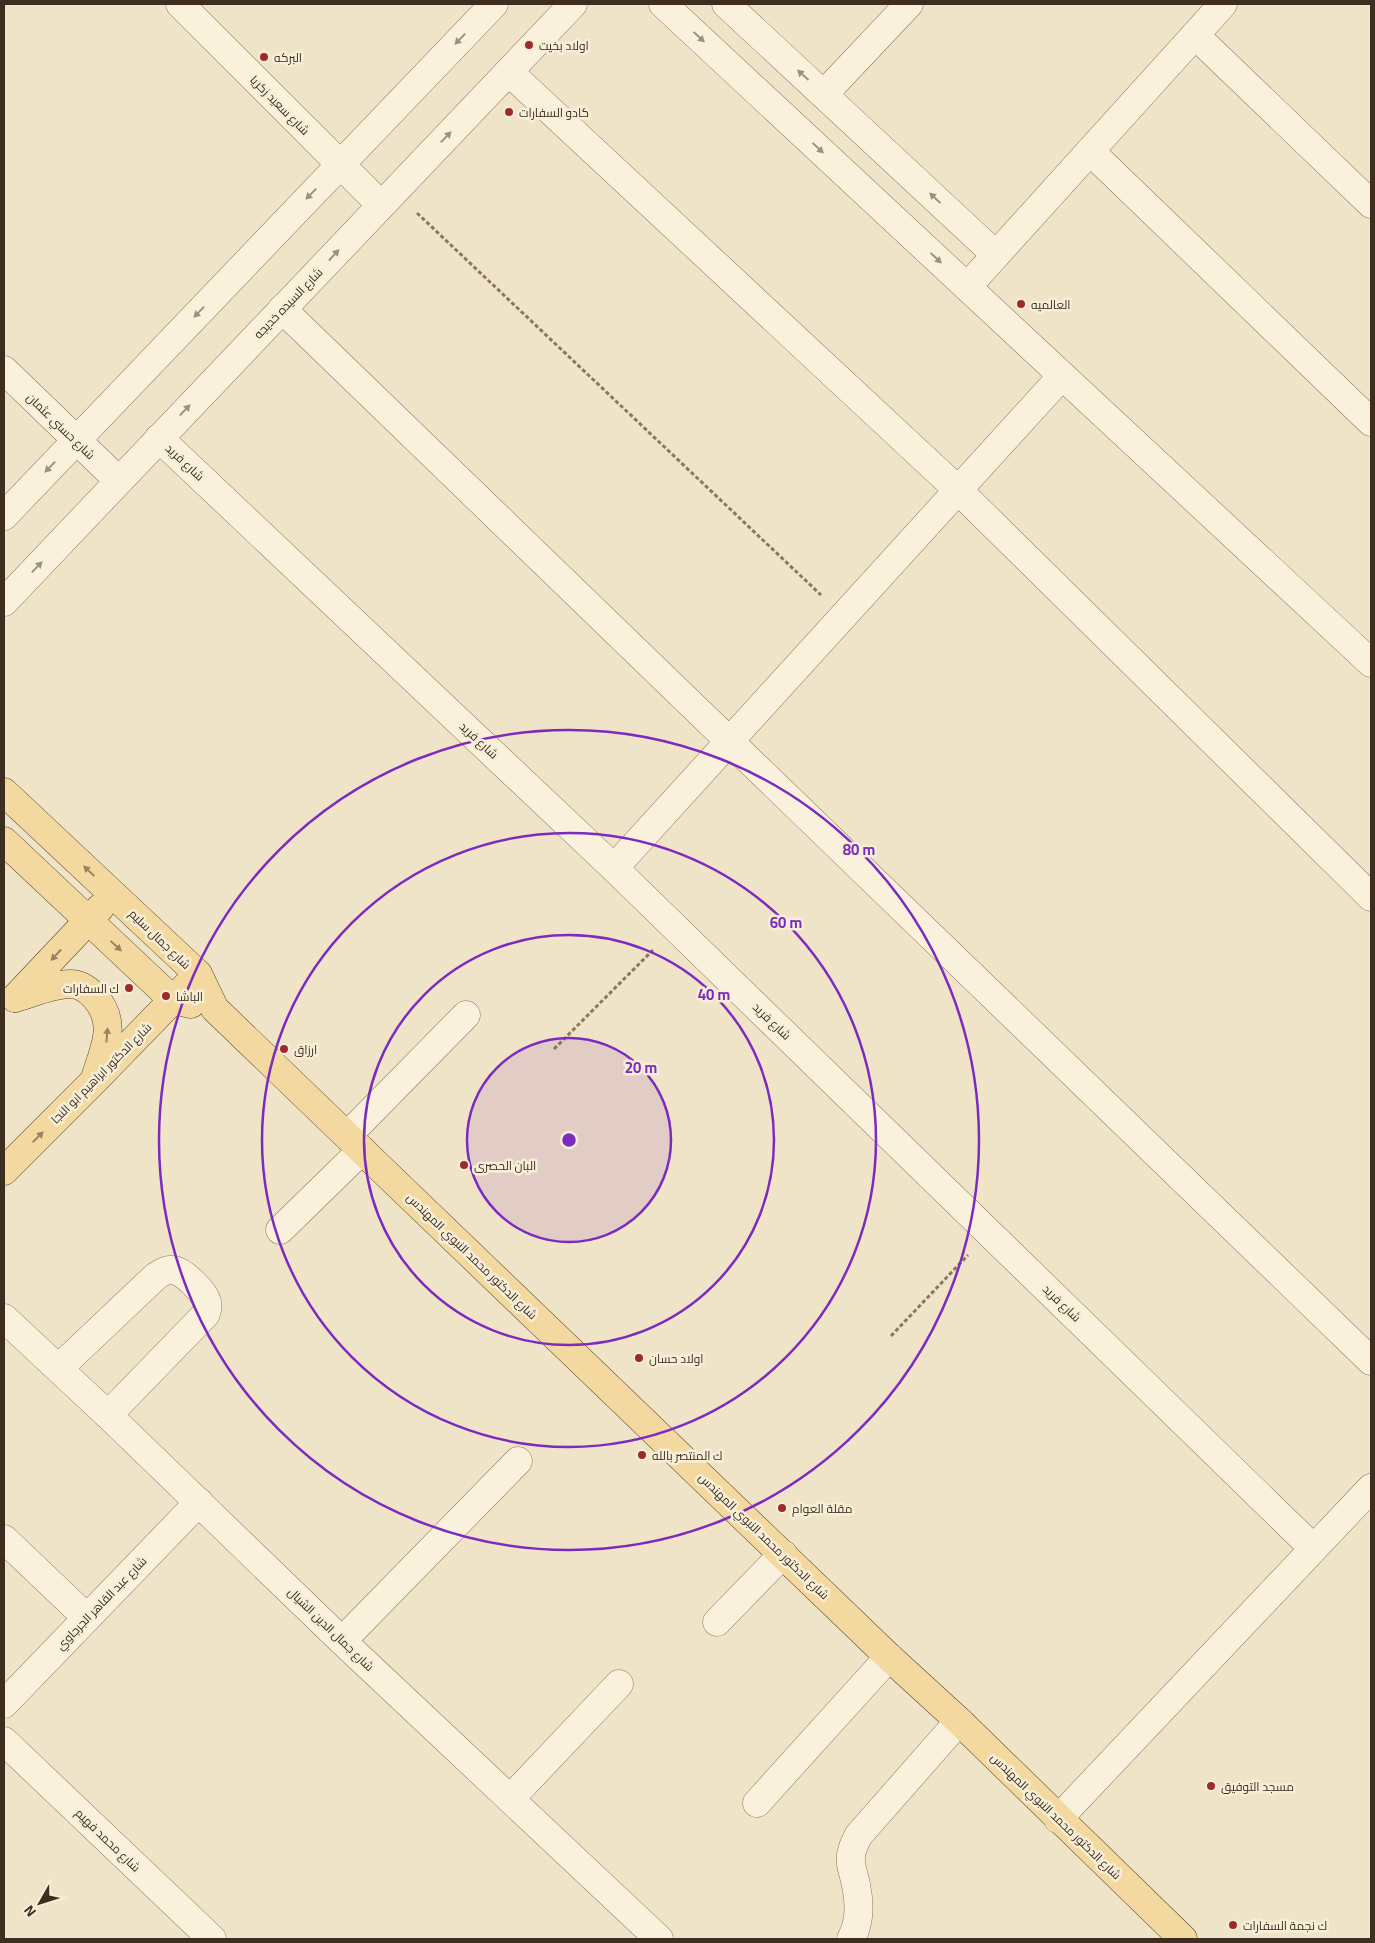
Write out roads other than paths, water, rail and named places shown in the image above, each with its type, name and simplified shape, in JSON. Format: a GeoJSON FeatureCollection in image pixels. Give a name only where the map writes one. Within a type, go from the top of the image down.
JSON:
{"type":"FeatureCollection","features":[{"type":"Feature","properties":{"kind":"main road","name":"شارع جمال سليم"},"geometry":{"type":"LineString","coordinates":[[4,792],[198,974],[214,1009]]}},
{"type":"Feature","properties":{"kind":"main road"},"geometry":{"type":"LineString","coordinates":[[4,841],[173,1000],[214,1009]]}},
{"type":"Feature","properties":{"kind":"main road"},"geometry":{"type":"LineString","coordinates":[[9,1004],[113,894]]}},
{"type":"Feature","properties":{"kind":"main road","name":"شارع الدكتور ابراهيم ابو النجا"},"geometry":{"type":"LineString","coordinates":[[4,1171],[94,1082],[198,974]]}},
{"type":"Feature","properties":{"kind":"main road"},"geometry":{"type":"LineString","coordinates":[[9,1004],[60,985],[74,984],[88,990],[100,1003],[107,1019],[108,1036],[94,1082]]}},
{"type":"Feature","properties":{"kind":"main road","name":"شارع الدكتور محمد النبوي المهندس"},"geometry":{"type":"LineString","coordinates":[[214,1009],[959,1721],[1183,1939]]}},
{"type":"Feature","properties":{"kind":"street","name":"شارع سعيد زكريا"},"geometry":{"type":"LineString","coordinates":[[180,4],[340,164],[387,198]]}},
{"type":"Feature","properties":{"kind":"street"},"geometry":{"type":"LineString","coordinates":[[4,516],[494,4]]}},
{"type":"Feature","properties":{"kind":"street","name":"شارع السيده خديجه"},"geometry":{"type":"LineString","coordinates":[[4,602],[572,4]]}},
{"type":"Feature","properties":{"kind":"street"},"geometry":{"type":"LineString","coordinates":[[663,4],[1061,377],[1371,662]]}},
{"type":"Feature","properties":{"kind":"street"},"geometry":{"type":"LineString","coordinates":[[726,4],[996,255]]}},
{"type":"Feature","properties":{"kind":"street"},"geometry":{"type":"LineString","coordinates":[[824,94],[909,4]]}},
{"type":"Feature","properties":{"kind":"street"},"geometry":{"type":"LineString","coordinates":[[967,287],[1224,4]]}},
{"type":"Feature","properties":{"kind":"street"},"geometry":{"type":"LineString","coordinates":[[1195,35],[1371,204]]}},
{"type":"Feature","properties":{"kind":"street"},"geometry":{"type":"LineString","coordinates":[[509,72],[958,490],[1371,897]]}},
{"type":"Feature","properties":{"kind":"street"},"geometry":{"type":"LineString","coordinates":[[1090,152],[1371,422]]}},
{"type":"Feature","properties":{"kind":"street"},"geometry":{"type":"LineString","coordinates":[[282,309],[1371,1361]]}},
{"type":"Feature","properties":{"kind":"street","name":"شارع حسني عثمان"},"geometry":{"type":"LineString","coordinates":[[4,370],[119,481]]}},
{"type":"Feature","properties":{"kind":"street"},"geometry":{"type":"LineString","coordinates":[[614,868],[1061,377]]}},
{"type":"Feature","properties":{"kind":"street","name":"شارع فريد"},"geometry":{"type":"LineString","coordinates":[[159,438],[614,868],[1313,1548]]}},
{"type":"Feature","properties":{"kind":"street"},"geometry":{"type":"LineString","coordinates":[[280,1230],[466,1015]]}},
{"type":"Feature","properties":{"kind":"street"},"geometry":{"type":"LineString","coordinates":[[59,1368],[155,1277],[164,1271],[174,1270],[183,1273],[203,1294],[207,1303],[206,1314],[108,1415]]}},
{"type":"Feature","properties":{"kind":"street","name":"شارع جمال الدين الشيال"},"geometry":{"type":"LineString","coordinates":[[4,1318],[59,1368],[342,1641],[659,1939]]}},
{"type":"Feature","properties":{"kind":"street"},"geometry":{"type":"LineString","coordinates":[[342,1641],[518,1461]]}},
{"type":"Feature","properties":{"kind":"street"},"geometry":{"type":"LineString","coordinates":[[1058,1819],[1371,1488]]}},
{"type":"Feature","properties":{"kind":"street","name":"شارع عبد القاهر الجرجاوي"},"geometry":{"type":"LineString","coordinates":[[4,1704],[198,1502]]}},
{"type":"Feature","properties":{"kind":"street"},"geometry":{"type":"LineString","coordinates":[[4,1539],[87,1618]]}},
{"type":"Feature","properties":{"kind":"street"},"geometry":{"type":"LineString","coordinates":[[717,1622],[783,1554]]}},
{"type":"Feature","properties":{"kind":"street"},"geometry":{"type":"LineString","coordinates":[[757,1803],[889,1656]]}},
{"type":"Feature","properties":{"kind":"street"},"geometry":{"type":"LineString","coordinates":[[510,1799],[619,1684]]}},
{"type":"Feature","properties":{"kind":"street"},"geometry":{"type":"LineString","coordinates":[[851,1939],[855,1932],[860,1908],[851,1868],[851,1851],[858,1836],[959,1721]]}},
{"type":"Feature","properties":{"kind":"street","name":"شارع محمد فهيم"},"geometry":{"type":"LineString","coordinates":[[4,1741],[212,1939]]}},
{"type":"Feature","properties":{"kind":"place","name":"اولاد بخيت"},"geometry":{"type":"Point","coordinates":[529,45]}},
{"type":"Feature","properties":{"kind":"place","name":"البركه"},"geometry":{"type":"Point","coordinates":[264,57]}},
{"type":"Feature","properties":{"kind":"place","name":"كادو السفارات"},"geometry":{"type":"Point","coordinates":[509,112]}},
{"type":"Feature","properties":{"kind":"place","name":"العالميه"},"geometry":{"type":"Point","coordinates":[1021,304]}},
{"type":"Feature","properties":{"kind":"place","name":"ك السفارات"},"geometry":{"type":"Point","coordinates":[129,988]}},
{"type":"Feature","properties":{"kind":"place","name":"الباشا"},"geometry":{"type":"Point","coordinates":[166,996]}},
{"type":"Feature","properties":{"kind":"place","name":"ارزاق"},"geometry":{"type":"Point","coordinates":[284,1049]}},
{"type":"Feature","properties":{"kind":"place","name":"البان الحصرى"},"geometry":{"type":"Point","coordinates":[464,1165]}},
{"type":"Feature","properties":{"kind":"place","name":"اولاد حسان"},"geometry":{"type":"Point","coordinates":[639,1358]}},
{"type":"Feature","properties":{"kind":"place","name":"ك المنتصر بالله"},"geometry":{"type":"Point","coordinates":[642,1455]}},
{"type":"Feature","properties":{"kind":"place","name":"مقلة العوام"},"geometry":{"type":"Point","coordinates":[782,1508]}},
{"type":"Feature","properties":{"kind":"place","name":"مسجد التوفيق"},"geometry":{"type":"Point","coordinates":[1211,1786]}},
{"type":"Feature","properties":{"kind":"place","name":"ك نجمة السفارات"},"geometry":{"type":"Point","coordinates":[1233,1925]}}]}
